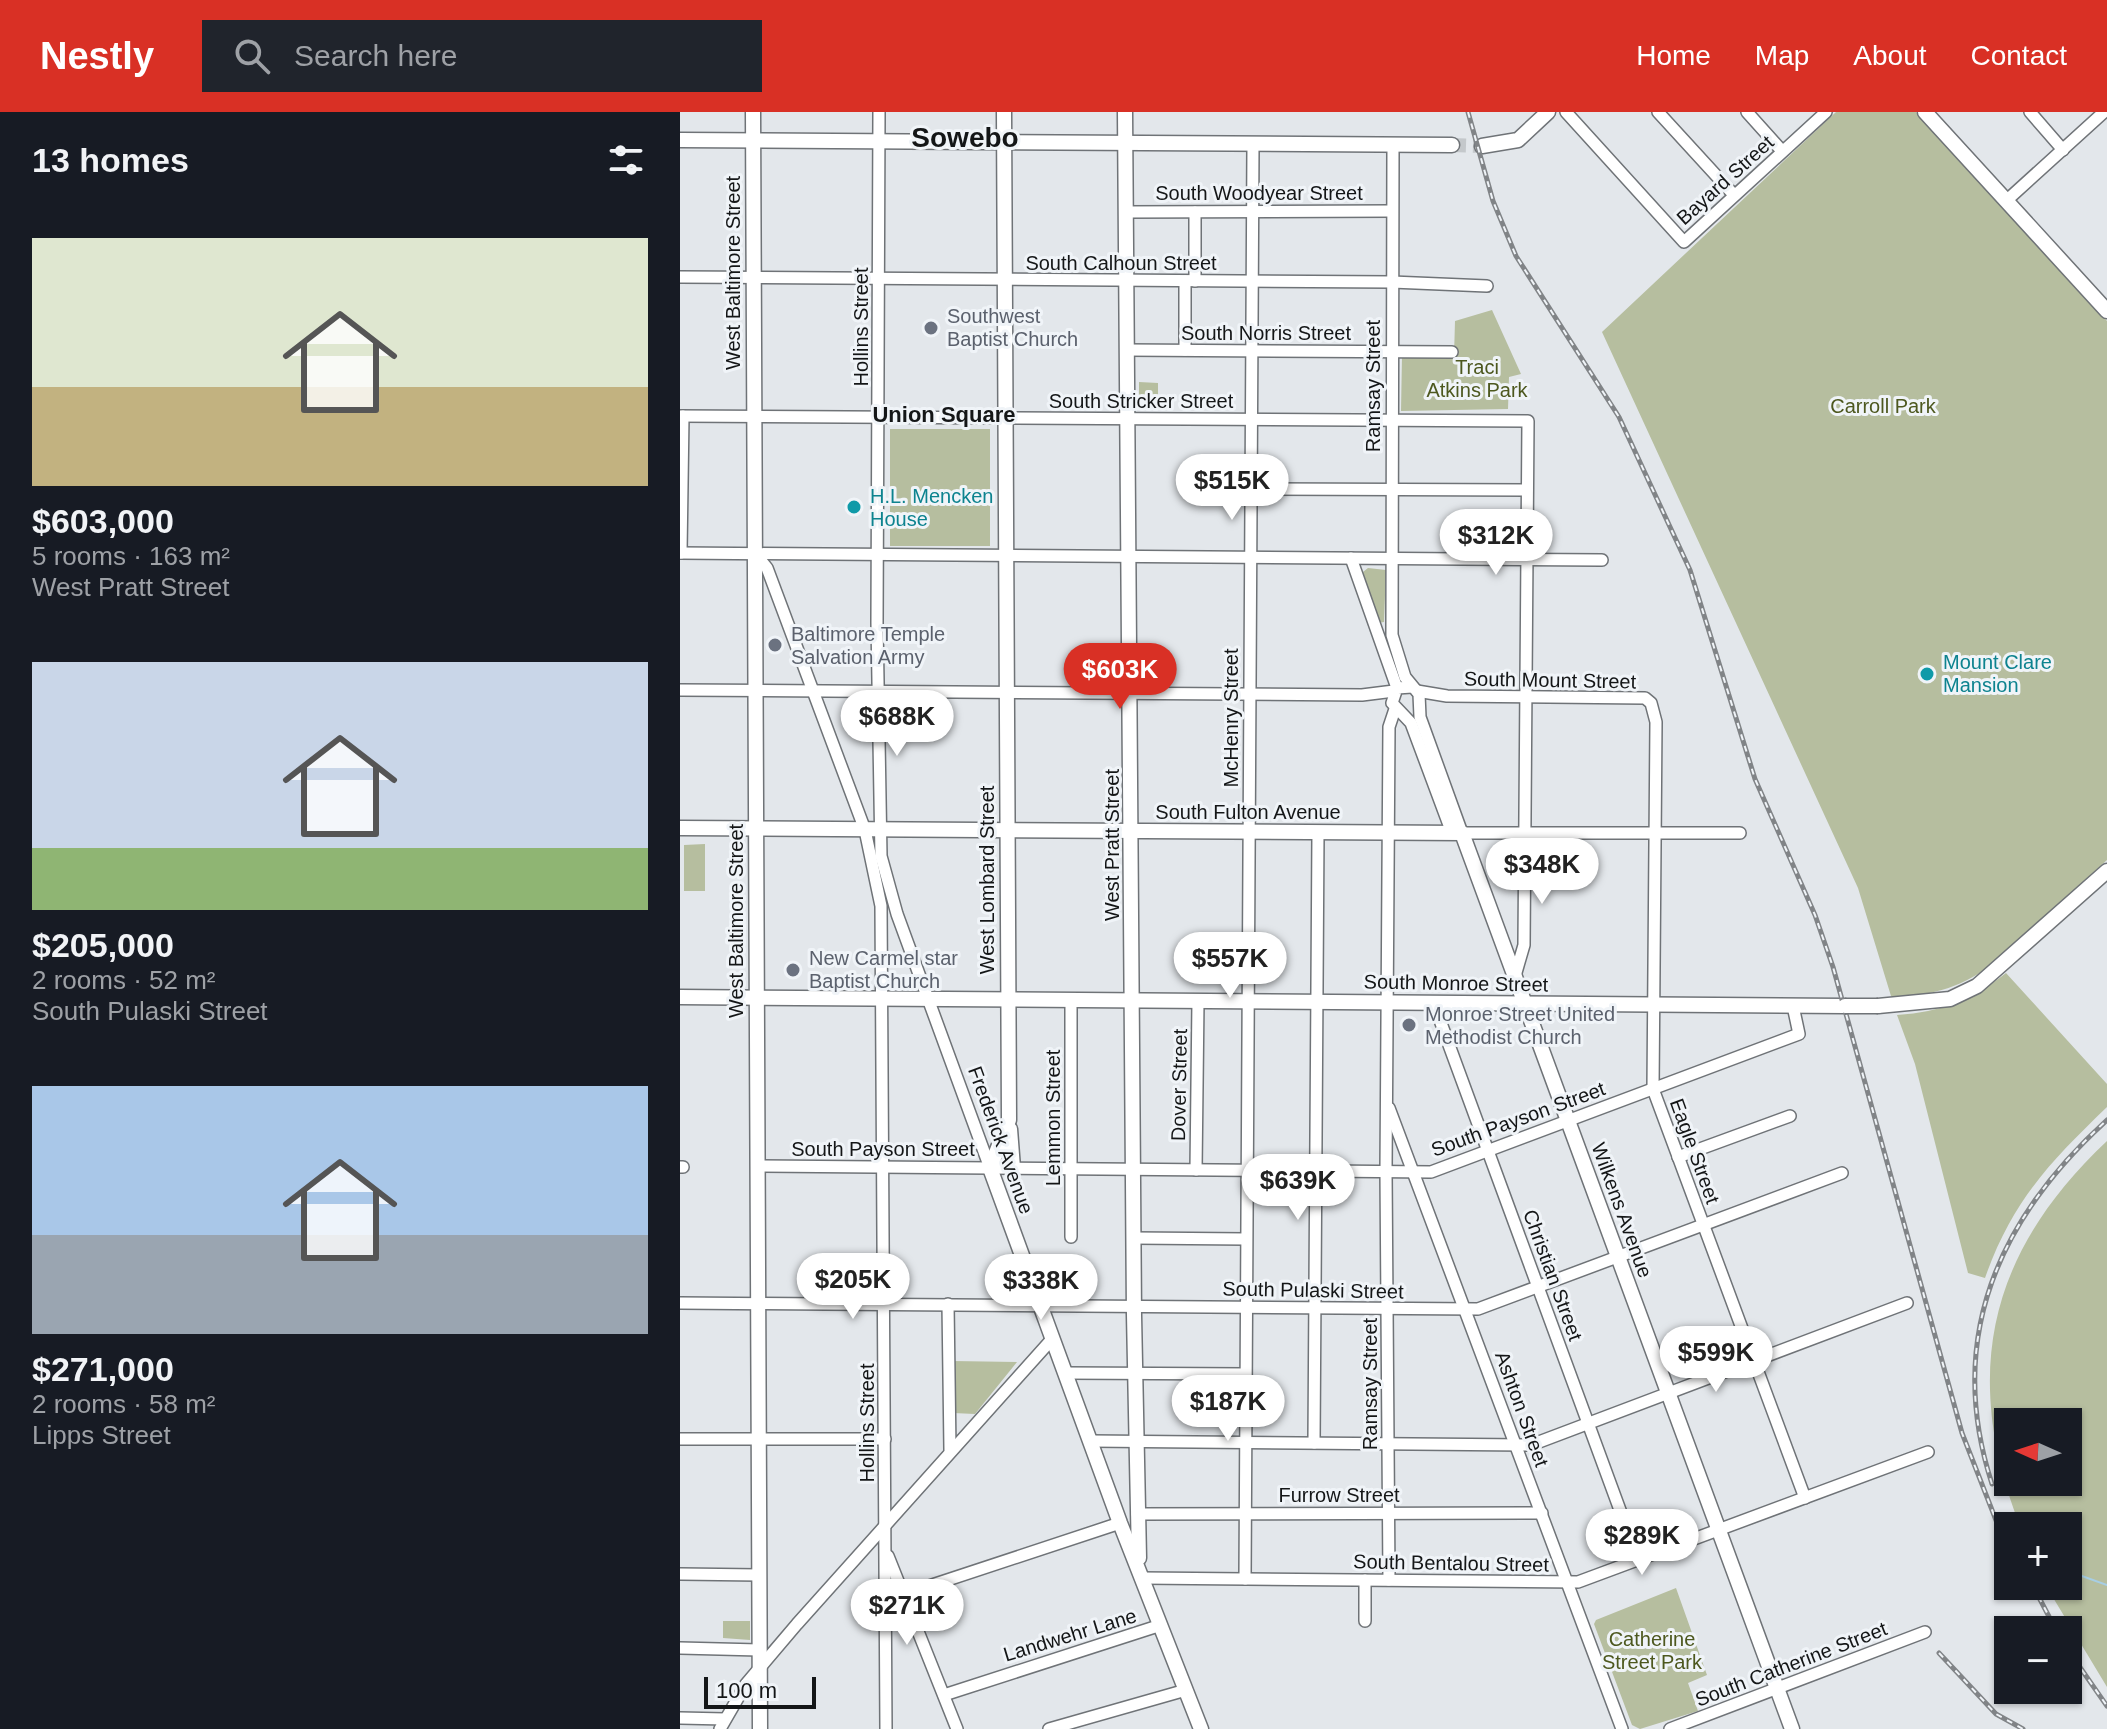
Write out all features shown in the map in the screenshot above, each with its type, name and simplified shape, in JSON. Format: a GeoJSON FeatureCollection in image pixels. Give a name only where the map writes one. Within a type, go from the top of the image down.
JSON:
{"type":"FeatureCollection","features":[{"type":"Feature","properties":{"kind":"main road","name":"West Baltimore Street"},"geometry":{"type":"LineString","coordinates":[[753,112],[760,1729]]}},
{"type":"Feature","properties":{"kind":"main road","name":"West Lombard Street"},"geometry":{"type":"LineString","coordinates":[[1004,112],[1007,999],[1013,1168]]}},
{"type":"Feature","properties":{"kind":"main road","name":"West Pratt Street"},"geometry":{"type":"LineString","coordinates":[[1125,112],[1134,1306],[1137,1514],[1142,1578]]}},
{"type":"Feature","properties":{"kind":"main road"},"geometry":{"type":"LineString","coordinates":[[1482,146],[1518,140],[1548,112]]}},
{"type":"Feature","properties":{"kind":"main road"},"geometry":{"type":"LineString","coordinates":[[1925,112],[2107,311]]}},
{"type":"Feature","properties":{"kind":"main road"},"geometry":{"type":"LineString","coordinates":[[680,140],[1452,145]]}},
{"type":"Feature","properties":{"kind":"main road","name":"South Fulton Avenue"},"geometry":{"type":"LineString","coordinates":[[680,828],[1457,833]]}},
{"type":"Feature","properties":{"kind":"main road","name":"Wilkens Avenue"},"geometry":{"type":"LineString","coordinates":[[1457,833],[1515,976],[1521,1004]]}},
{"type":"Feature","properties":{"kind":"main road","name":"Wilkens Avenue"},"geometry":{"type":"LineString","coordinates":[[1457,833],[1773,1690],[1792,1729]]}},
{"type":"Feature","properties":{"kind":"main road","name":"South Monroe Street"},"geometry":{"type":"LineString","coordinates":[[680,997],[1897,1006],[1950,999],[1977,986],[2107,871]]}},
{"type":"Feature","properties":{"kind":"main road","name":"West Lombard Street"},"geometry":{"type":"LineString","coordinates":[[990,1168],[1009,1120]]}},
{"type":"Feature","properties":{"kind":"main road","name":"Frederick Avenue"},"geometry":{"type":"LineString","coordinates":[[990,1168],[1120,1523],[1201,1729]]}},
{"type":"Feature","properties":{"kind":"main road","name":"Wilkens Avenue"},"geometry":{"type":"LineString","coordinates":[[1773,1690],[1782,1729]]}},
{"type":"Feature","properties":{"kind":"street","name":"Hollins Street"},"geometry":{"type":"LineString","coordinates":[[879,112],[877,692],[880,804],[872,830],[881,906],[886,1729]]}},
{"type":"Feature","properties":{"kind":"street","name":"Bayard Street"},"geometry":{"type":"LineString","coordinates":[[1566,112],[1684,242],[1826,112]]}},
{"type":"Feature","properties":{"kind":"street"},"geometry":{"type":"LineString","coordinates":[[1658,112],[1734,195]]}},
{"type":"Feature","properties":{"kind":"street"},"geometry":{"type":"LineString","coordinates":[[1747,112],[1782,151]]}},
{"type":"Feature","properties":{"kind":"street"},"geometry":{"type":"LineString","coordinates":[[2030,112],[2063,150]]}},
{"type":"Feature","properties":{"kind":"street"},"geometry":{"type":"LineString","coordinates":[[2006,201],[2104,112]]}},
{"type":"Feature","properties":{"kind":"street","name":"McHenry Street"},"geometry":{"type":"LineString","coordinates":[[1245,1579],[1253,145]]}},
{"type":"Feature","properties":{"kind":"street","name":"Ramsay Street"},"geometry":{"type":"LineString","coordinates":[[1391,627],[1393,145]]}},
{"type":"Feature","properties":{"kind":"street","name":"South Woodyear Street"},"geometry":{"type":"LineString","coordinates":[[1126,212],[1392,211]]}},
{"type":"Feature","properties":{"kind":"street"},"geometry":{"type":"LineString","coordinates":[[1185,350],[1195,212]]}},
{"type":"Feature","properties":{"kind":"street","name":"South Calhoun Street"},"geometry":{"type":"LineString","coordinates":[[680,277],[879,281],[1392,282],[1487,286]]}},
{"type":"Feature","properties":{"kind":"street","name":"South Norris Street"},"geometry":{"type":"LineString","coordinates":[[1127,350],[1452,352]]}},
{"type":"Feature","properties":{"kind":"street"},"geometry":{"type":"LineString","coordinates":[[682,416],[681,553],[1602,560]]}},
{"type":"Feature","properties":{"kind":"street","name":"South Stricker Street"},"geometry":{"type":"LineString","coordinates":[[682,416],[1528,421],[1527,490]]}},
{"type":"Feature","properties":{"kind":"street"},"geometry":{"type":"LineString","coordinates":[[1250,489],[1527,490],[1524,945],[1515,976]]}},
{"type":"Feature","properties":{"kind":"street","name":"Frederick Avenue"},"geometry":{"type":"LineString","coordinates":[[755,553],[767,568],[855,804],[872,830],[927,999],[990,1168]]}},
{"type":"Feature","properties":{"kind":"street","name":"Wilkens Avenue"},"geometry":{"type":"LineString","coordinates":[[1351,558],[1397,701],[1411,723],[1457,833]]}},
{"type":"Feature","properties":{"kind":"street","name":"Wilkens Avenue"},"geometry":{"type":"LineString","coordinates":[[1391,627],[1393,644],[1417,696],[1420,717],[1457,833]]}},
{"type":"Feature","properties":{"kind":"street"},"geometry":{"type":"LineString","coordinates":[[680,690],[1362,695],[1397,701],[1412,712],[1417,696]]}},
{"type":"Feature","properties":{"kind":"street","name":"South Mount Street"},"geometry":{"type":"LineString","coordinates":[[1397,701],[1417,696],[1447,696],[1645,698],[1651,703]]}},
{"type":"Feature","properties":{"kind":"street","name":"Ramsay Street"},"geometry":{"type":"LineString","coordinates":[[1389,1580],[1386,1171],[1389,727],[1397,701]]}},
{"type":"Feature","properties":{"kind":"street","name":"Eagle Street"},"geometry":{"type":"LineString","coordinates":[[1651,703],[1656,722],[1653,1089],[1805,1498]]}},
{"type":"Feature","properties":{"kind":"street"},"geometry":{"type":"LineString","coordinates":[[855,804],[866,811],[880,804]]}},
{"type":"Feature","properties":{"kind":"street"},"geometry":{"type":"LineString","coordinates":[[1314,1443],[1318,832]]}},
{"type":"Feature","properties":{"kind":"street","name":"South Fulton Avenue"},"geometry":{"type":"LineString","coordinates":[[1457,833],[1740,833]]}},
{"type":"Feature","properties":{"kind":"street","name":"Lemmon Street"},"geometry":{"type":"LineString","coordinates":[[1071,1000],[1071,1237]]}},
{"type":"Feature","properties":{"kind":"street","name":"Dover Street"},"geometry":{"type":"LineString","coordinates":[[1196,1170],[1198,1001]]}},
{"type":"Feature","properties":{"kind":"street","name":"Christian Street"},"geometry":{"type":"LineString","coordinates":[[1438,1003],[1437,1012],[1638,1559]]}},
{"type":"Feature","properties":{"kind":"street","name":"South Payson Street"},"geometry":{"type":"LineString","coordinates":[[758,1166],[1431,1172],[1799,1034],[1796,1006]]}},
{"type":"Feature","properties":{"kind":"street","name":"Ashton Street"},"geometry":{"type":"LineString","coordinates":[[1387,1102],[1622,1729]]}},
{"type":"Feature","properties":{"kind":"street"},"geometry":{"type":"LineString","coordinates":[[1678,1157],[1790,1116]]}},
{"type":"Feature","properties":{"kind":"street","name":"South Pulaski Street"},"geometry":{"type":"LineString","coordinates":[[680,1303],[1478,1309],[1842,1173]]}},
{"type":"Feature","properties":{"kind":"street"},"geometry":{"type":"LineString","coordinates":[[1134,1238],[1246,1239]]}},
{"type":"Feature","properties":{"kind":"street"},"geometry":{"type":"LineString","coordinates":[[1091,1441],[1531,1445],[1907,1303]]}},
{"type":"Feature","properties":{"kind":"street"},"geometry":{"type":"LineString","coordinates":[[948,1304],[950,1450]]}},
{"type":"Feature","properties":{"kind":"street"},"geometry":{"type":"LineString","coordinates":[[680,1718],[723,1724],[759,1669],[950,1450],[1053,1338]]}},
{"type":"Feature","properties":{"kind":"street"},"geometry":{"type":"LineString","coordinates":[[1066,1373],[1245,1374]]}},
{"type":"Feature","properties":{"kind":"street"},"geometry":{"type":"LineString","coordinates":[[680,1439],[885,1439]]}},
{"type":"Feature","properties":{"kind":"street","name":"South Bentalou Street"},"geometry":{"type":"LineString","coordinates":[[1142,1578],[1578,1582],[1928,1452]]}},
{"type":"Feature","properties":{"kind":"street","name":"Furrow Street"},"geometry":{"type":"LineString","coordinates":[[1137,1514],[1542,1513]]}},
{"type":"Feature","properties":{"kind":"street"},"geometry":{"type":"LineString","coordinates":[[905,1594],[1120,1523]]}},
{"type":"Feature","properties":{"kind":"street"},"geometry":{"type":"LineString","coordinates":[[886,1552],[957,1729]]}},
{"type":"Feature","properties":{"kind":"street"},"geometry":{"type":"LineString","coordinates":[[680,1574],[759,1575]]}},
{"type":"Feature","properties":{"kind":"street"},"geometry":{"type":"LineString","coordinates":[[1365,1580],[1365,1621]]}},
{"type":"Feature","properties":{"kind":"street","name":"Landwehr Lane"},"geometry":{"type":"LineString","coordinates":[[944,1695],[1161,1625]]}},
{"type":"Feature","properties":{"kind":"street","name":"South Catherine Street"},"geometry":{"type":"LineString","coordinates":[[1670,1729],[1697,1724],[1773,1690],[1925,1632]]}},
{"type":"Feature","properties":{"kind":"street"},"geometry":{"type":"LineString","coordinates":[[680,1648],[759,1650]]}},
{"type":"Feature","properties":{"kind":"street"},"geometry":{"type":"LineString","coordinates":[[1049,1729],[1186,1690]]}},
{"type":"Feature","properties":{"kind":"green space","name":"Carroll Park"},"geometry":{"type":"Polygon","coordinates":[[[1836,112],[1916,112],[2107,321],[2107,860],[1989,967],[1954,986],[1918,995],[1891,996],[1858,888],[1602,332],[1836,112]]]}},
{"type":"Feature","properties":{"kind":"green space","name":"Traci Atkins Park"},"geometry":{"type":"Polygon","coordinates":[[[1492,310],[1521,374],[1509,377],[1508,409],[1401,411],[1402,355],[1454,356],[1455,321],[1492,310]]]}},
{"type":"Feature","properties":{"kind":"green space"},"geometry":{"type":"Polygon","coordinates":[[[1139,382],[1158,383],[1158,407],[1139,407],[1139,382]]]}},
{"type":"Feature","properties":{"kind":"green space","name":"Union Square"},"geometry":{"type":"Polygon","coordinates":[[[890,429],[990,429],[990,546],[890,546],[890,429]]]}},
{"type":"Feature","properties":{"kind":"green space"},"geometry":{"type":"Polygon","coordinates":[[[1368,568],[1386,570],[1384,622],[1378,623],[1363,572],[1368,568]]]}},
{"type":"Feature","properties":{"kind":"green space"},"geometry":{"type":"Polygon","coordinates":[[[705,844],[705,891],[684,891],[684,845],[705,844]]]}},
{"type":"Feature","properties":{"kind":"green space"},"geometry":{"type":"Polygon","coordinates":[[[2006,973],[2107,1084],[2107,1107],[2050,1165],[2020,1205],[1985,1278],[1968,1273],[1915,1064],[1897,1015],[1955,1003],[1981,991],[2006,973]]]}},
{"type":"Feature","properties":{"kind":"green space"},"geometry":{"type":"Polygon","coordinates":[[[2107,1141],[2107,1687],[2082,1646],[2082,1616],[2064,1616],[2054,1600],[2082,1600],[2082,1512],[2016,1512],[2010,1496],[2082,1496],[2082,1408],[1994,1408],[1994,1428],[1992,1417],[1990,1367],[1997,1318],[2012,1272],[2035,1227],[2067,1183],[2107,1141]]]}},
{"type":"Feature","properties":{"kind":"green space"},"geometry":{"type":"Polygon","coordinates":[[[952,1361],[1017,1362],[975,1414],[953,1413],[952,1361]]]}},
{"type":"Feature","properties":{"kind":"green space","name":"Catherine Street Park"},"geometry":{"type":"Polygon","coordinates":[[[1676,1588],[1707,1675],[1688,1683],[1698,1711],[1640,1729],[1632,1725],[1594,1624],[1596,1620],[1676,1588]]]}},
{"type":"Feature","properties":{"kind":"green space"},"geometry":{"type":"Polygon","coordinates":[[[723,1621],[750,1621],[750,1640],[723,1638],[723,1621]]]}},
{"type":"Feature","properties":{"kind":"waterway"},"geometry":{"type":"LineString","coordinates":[[2082,1576],[2107,1585]]}},
{"type":"Feature","properties":{"kind":"tunnel"},"geometry":{"type":"LineString","coordinates":[[1452,145],[1482,146]]}},
{"type":"Feature","properties":{"kind":"railway"},"geometry":{"type":"LineString","coordinates":[[1468,112],[1493,201],[1516,256],[1619,417],[1690,570],[1755,779],[1815,915],[1833,967],[1962,1433],[1994,1515]]}},
{"type":"Feature","properties":{"kind":"railway"},"geometry":{"type":"LineString","coordinates":[[1992,1484],[1979,1431],[1975,1380],[1979,1331],[1991,1285],[2010,1240],[2036,1198],[2069,1158],[2107,1120]]}},
{"type":"Feature","properties":{"kind":"railway"},"geometry":{"type":"LineString","coordinates":[[2040,1600],[2049,1616]]}},
{"type":"Feature","properties":{"kind":"railway"},"geometry":{"type":"LineString","coordinates":[[1939,1653],[1996,1714],[2023,1729]]}},
{"type":"Feature","properties":{"kind":"railway"},"geometry":{"type":"LineString","coordinates":[[2082,1670],[2107,1706]]}},
{"type":"Feature","properties":{"kind":"place","name":"Southwest Baptist Church"},"geometry":{"type":"Point","coordinates":[931,328]}},
{"type":"Feature","properties":{"kind":"place","name":"H.L. Mencken House"},"geometry":{"type":"Point","coordinates":[854,507]}},
{"type":"Feature","properties":{"kind":"place","name":"Baltimore Temple Salvation Army"},"geometry":{"type":"Point","coordinates":[775,645]}},
{"type":"Feature","properties":{"kind":"place","name":"Mount Clare Mansion"},"geometry":{"type":"Point","coordinates":[1927,674]}},
{"type":"Feature","properties":{"kind":"place","name":"New Carmel star Baptist Church"},"geometry":{"type":"Point","coordinates":[793,970]}},
{"type":"Feature","properties":{"kind":"place","name":"Monroe Street United Methodist Church"},"geometry":{"type":"Point","coordinates":[1409,1025]}},
{"type":"Feature","properties":{"kind":"district","name":"Sowebo"},"geometry":{"type":"Point","coordinates":[965,137]}},
{"type":"Feature","properties":{"kind":"district","name":"Union Square"},"geometry":{"type":"Point","coordinates":[944,414]}}]}
